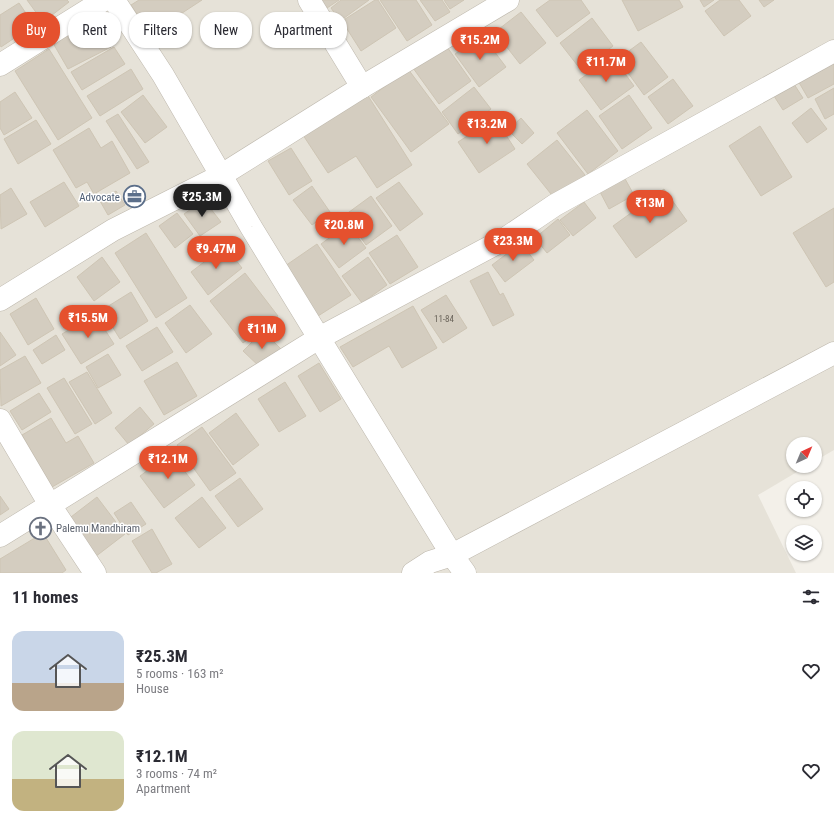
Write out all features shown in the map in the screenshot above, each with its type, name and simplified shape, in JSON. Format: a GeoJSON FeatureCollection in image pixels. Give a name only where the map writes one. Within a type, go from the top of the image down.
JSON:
{"type":"FeatureCollection","features":[{"type":"Feature","properties":{"kind":"street"},"geometry":{"type":"LineString","coordinates":[[0,65],[104,0]]}},
{"type":"Feature","properties":{"kind":"street"},"geometry":{"type":"LineString","coordinates":[[114,0],[163,76],[220,176],[452,556],[465,573]]}},
{"type":"Feature","properties":{"kind":"street"},"geometry":{"type":"LineString","coordinates":[[309,0],[362,86]]}},
{"type":"Feature","properties":{"kind":"street"},"geometry":{"type":"LineString","coordinates":[[0,300],[113,230],[220,176],[362,86],[508,0]]}},
{"type":"Feature","properties":{"kind":"street"},"geometry":{"type":"LineString","coordinates":[[0,536],[319,338],[503,240],[555,205],[834,50]]}},
{"type":"Feature","properties":{"kind":"street"},"geometry":{"type":"LineString","coordinates":[[413,573],[430,562],[452,556],[834,353]]}},
{"type":"Feature","properties":{"kind":"street"},"geometry":{"type":"LineString","coordinates":[[0,420],[50,504],[95,573]]}},
{"type":"Feature","properties":{"kind":"shaded area"},"geometry":{"type":"Polygon","coordinates":[[[0,0],[834,0],[834,450],[822,457],[822,437],[786,437],[786,473],[795,473],[758,495],[786,552],[786,561],[790,561],[796,573],[0,573],[0,0]]]}},
{"type":"Feature","properties":{"kind":"building"},"geometry":{"type":"Polygon","coordinates":[[[27,0],[67,0],[69,2],[56,12],[36,12],[27,0]]]}},
{"type":"Feature","properties":{"kind":"building"},"geometry":{"type":"Polygon","coordinates":[[[139,0],[202,0],[184,12],[136,12],[131,5],[139,0]]]}},
{"type":"Feature","properties":{"kind":"building"},"geometry":{"type":"Polygon","coordinates":[[[321,0],[339,0],[327,8],[321,0]]]}},
{"type":"Feature","properties":{"kind":"building"},"geometry":{"type":"Polygon","coordinates":[[[341,0],[369,0],[347,16],[347,12],[334,12],[331,8],[341,0]]]}},
{"type":"Feature","properties":{"kind":"building"},"geometry":{"type":"Polygon","coordinates":[[[375,0],[378,0],[396,28],[361,51],[347,29],[347,18],[375,0]]]}},
{"type":"Feature","properties":{"kind":"building"},"geometry":{"type":"Polygon","coordinates":[[[380,0],[416,0],[432,25],[407,41],[380,0]]]}},
{"type":"Feature","properties":{"kind":"building"},"geometry":{"type":"Polygon","coordinates":[[[420,0],[442,0],[450,12],[435,21],[420,0]]]}},
{"type":"Feature","properties":{"kind":"building"},"geometry":{"type":"Polygon","coordinates":[[[444,0],[464,0],[450,9],[444,0]]]}},
{"type":"Feature","properties":{"kind":"building"},"geometry":{"type":"Polygon","coordinates":[[[550,0],[581,0],[590,13],[557,37],[536,10],[550,0]]]}},
{"type":"Feature","properties":{"kind":"building"},"geometry":{"type":"Polygon","coordinates":[[[622,0],[679,0],[683,7],[638,31],[622,0]]]}},
{"type":"Feature","properties":{"kind":"building"},"geometry":{"type":"Polygon","coordinates":[[[700,0],[714,0],[704,7],[700,0]]]}},
{"type":"Feature","properties":{"kind":"building"},"geometry":{"type":"Polygon","coordinates":[[[720,0],[739,0],[751,16],[724,36],[705,11],[720,0]]]}},
{"type":"Feature","properties":{"kind":"building"},"geometry":{"type":"Polygon","coordinates":[[[759,0],[774,0],[764,7],[759,0]]]}},
{"type":"Feature","properties":{"kind":"building"},"geometry":{"type":"Polygon","coordinates":[[[19,3],[25,12],[12,12],[12,40],[1,47],[0,45],[0,15],[19,3]]]}},
{"type":"Feature","properties":{"kind":"building"},"geometry":{"type":"Polygon","coordinates":[[[521,12],[546,43],[520,64],[495,32],[521,12]]]}},
{"type":"Feature","properties":{"kind":"building"},"geometry":{"type":"Polygon","coordinates":[[[592,18],[613,46],[581,70],[560,43],[592,18]]]}},
{"type":"Feature","properties":{"kind":"building"},"geometry":{"type":"Polygon","coordinates":[[[68,35],[68,48],[109,48],[68,69],[56,48],[60,48],[60,39],[68,35]]]}},
{"type":"Feature","properties":{"kind":"building"},"geometry":{"type":"Polygon","coordinates":[[[482,35],[506,67],[479,87],[455,54],[482,35]]]}},
{"type":"Feature","properties":{"kind":"building"},"geometry":{"type":"Polygon","coordinates":[[[641,42],[668,77],[644,95],[618,59],[641,42]]]}},
{"type":"Feature","properties":{"kind":"building"},"geometry":{"type":"Polygon","coordinates":[[[445,44],[471,81],[439,104],[413,68],[445,44]]]}},
{"type":"Feature","properties":{"kind":"building"},"geometry":{"type":"Polygon","coordinates":[[[112,48],[115,48],[125,64],[82,90],[71,72],[112,48]]]}},
{"type":"Feature","properties":{"kind":"building"},"geometry":{"type":"Polygon","coordinates":[[[49,49],[92,118],[58,140],[15,71],[49,49]]]}},
{"type":"Feature","properties":{"kind":"building"},"geometry":{"type":"Polygon","coordinates":[[[612,56],[634,86],[601,110],[579,80],[612,56]]]}},
{"type":"Feature","properties":{"kind":"building"},"geometry":{"type":"Polygon","coordinates":[[[834,58],[834,84],[808,98],[797,79],[834,58]]]}},
{"type":"Feature","properties":{"kind":"building"},"geometry":{"type":"Polygon","coordinates":[[[131,69],[143,89],[100,116],[87,96],[131,69]]]}},
{"type":"Feature","properties":{"kind":"building"},"geometry":{"type":"Polygon","coordinates":[[[408,69],[449,124],[411,152],[371,97],[408,69]]]}},
{"type":"Feature","properties":{"kind":"building"},"geometry":{"type":"Polygon","coordinates":[[[673,79],[693,106],[668,124],[648,97],[673,79]]]}},
{"type":"Feature","properties":{"kind":"building"},"geometry":{"type":"Polygon","coordinates":[[[792,81],[803,98],[783,110],[772,93],[792,81]]]}},
{"type":"Feature","properties":{"kind":"building"},"geometry":{"type":"Polygon","coordinates":[[[474,87],[491,109],[458,134],[442,112],[474,87]]]}},
{"type":"Feature","properties":{"kind":"building"},"geometry":{"type":"Polygon","coordinates":[[[834,88],[834,114],[825,119],[815,99],[834,88]]]}},
{"type":"Feature","properties":{"kind":"building"},"geometry":{"type":"Polygon","coordinates":[[[365,91],[412,165],[377,188],[356,156],[328,173],[301,132],[365,91]]]}},
{"type":"Feature","properties":{"kind":"building"},"geometry":{"type":"Polygon","coordinates":[[[15,92],[32,118],[4,135],[0,128],[0,102],[15,92]]]}},
{"type":"Feature","properties":{"kind":"building"},"geometry":{"type":"Polygon","coordinates":[[[143,95],[167,127],[145,143],[121,112],[143,95]]]}},
{"type":"Feature","properties":{"kind":"building"},"geometry":{"type":"Polygon","coordinates":[[[629,95],[652,128],[622,149],[599,116],[629,95]]]}},
{"type":"Feature","properties":{"kind":"building"},"geometry":{"type":"Polygon","coordinates":[[[811,108],[827,129],[807,143],[792,123],[811,108]]]}},
{"type":"Feature","properties":{"kind":"building"},"geometry":{"type":"Polygon","coordinates":[[[587,110],[618,151],[588,174],[557,133],[587,110]]]}},
{"type":"Feature","properties":{"kind":"building"},"geometry":{"type":"Polygon","coordinates":[[[118,114],[149,162],[137,169],[106,121],[118,114]]]}},
{"type":"Feature","properties":{"kind":"building"},"geometry":{"type":"Polygon","coordinates":[[[495,118],[515,149],[479,173],[458,142],[495,118]]]}},
{"type":"Feature","properties":{"kind":"building"},"geometry":{"type":"Polygon","coordinates":[[[521,118],[534,133],[522,144],[508,130],[521,118]]]}},
{"type":"Feature","properties":{"kind":"building"},"geometry":{"type":"Polygon","coordinates":[[[36,120],[51,144],[18,164],[4,139],[36,120]]]}},
{"type":"Feature","properties":{"kind":"building"},"geometry":{"type":"Polygon","coordinates":[[[760,126],[792,177],[761,196],[729,146],[760,126]]]}},
{"type":"Feature","properties":{"kind":"building"},"geometry":{"type":"Polygon","coordinates":[[[89,128],[101,148],[112,141],[130,173],[94,194],[87,182],[76,188],[53,150],[89,128]]]}},
{"type":"Feature","properties":{"kind":"building"},"geometry":{"type":"Polygon","coordinates":[[[557,140],[585,175],[555,199],[527,164],[557,140]]]}},
{"type":"Feature","properties":{"kind":"building"},"geometry":{"type":"Polygon","coordinates":[[[291,148],[312,181],[289,195],[268,161],[291,148]]]}},
{"type":"Feature","properties":{"kind":"building"},"geometry":{"type":"Polygon","coordinates":[[[624,177],[634,195],[609,209],[599,190],[624,177]]]}},
{"type":"Feature","properties":{"kind":"building"},"geometry":{"type":"Polygon","coordinates":[[[64,182],[79,206],[45,227],[30,202],[64,182]]]}},
{"type":"Feature","properties":{"kind":"building"},"geometry":{"type":"Polygon","coordinates":[[[399,182],[423,214],[400,231],[376,198],[399,182]]]}},
{"type":"Feature","properties":{"kind":"building"},"geometry":{"type":"Polygon","coordinates":[[[312,186],[330,212],[312,225],[293,200],[312,186]]]}},
{"type":"Feature","properties":{"kind":"building"},"geometry":{"type":"Polygon","coordinates":[[[11,188],[27,214],[1,229],[0,195],[11,188]]]}},
{"type":"Feature","properties":{"kind":"building"},"geometry":{"type":"Polygon","coordinates":[[[664,189],[687,221],[636,258],[613,226],[664,189]]]}},
{"type":"Feature","properties":{"kind":"building"},"geometry":{"type":"Polygon","coordinates":[[[116,191],[125,205],[108,215],[100,201],[116,191]]]}},
{"type":"Feature","properties":{"kind":"building"},"geometry":{"type":"Polygon","coordinates":[[[371,196],[392,226],[366,245],[345,215],[371,196]]]}},
{"type":"Feature","properties":{"kind":"building"},"geometry":{"type":"Polygon","coordinates":[[[204,200],[221,222],[200,236],[184,214],[204,200]]]}},
{"type":"Feature","properties":{"kind":"building"},"geometry":{"type":"Polygon","coordinates":[[[584,202],[596,218],[573,236],[560,220],[584,202]]]}},
{"type":"Feature","properties":{"kind":"building"},"geometry":{"type":"Polygon","coordinates":[[[834,208],[834,282],[826,287],[793,233],[834,208]]]}},
{"type":"Feature","properties":{"kind":"building"},"geometry":{"type":"Polygon","coordinates":[[[177,213],[193,234],[175,248],[159,226],[177,213]]]}},
{"type":"Feature","properties":{"kind":"building"},"geometry":{"type":"Polygon","coordinates":[[[558,219],[570,235],[547,253],[535,238],[558,219]]]}},
{"type":"Feature","properties":{"kind":"building"},"geometry":{"type":"Polygon","coordinates":[[[348,224],[366,248],[339,268],[321,244],[348,224]]]}},
{"type":"Feature","properties":{"kind":"building"},"geometry":{"type":"Polygon","coordinates":[[[146,233],[187,298],[156,318],[115,253],[146,233]]]}},
{"type":"Feature","properties":{"kind":"building"},"geometry":{"type":"Polygon","coordinates":[[[397,235],[418,267],[390,284],[369,253],[397,235]]]}},
{"type":"Feature","properties":{"kind":"building"},"geometry":{"type":"Polygon","coordinates":[[[521,243],[534,260],[505,282],[492,265],[521,243]]]}},
{"type":"Feature","properties":{"kind":"building"},"geometry":{"type":"Polygon","coordinates":[[[317,244],[351,295],[318,316],[285,266],[317,244]]]}},
{"type":"Feature","properties":{"kind":"building"},"geometry":{"type":"Polygon","coordinates":[[[225,246],[242,268],[208,295],[191,272],[225,246]]]}},
{"type":"Feature","properties":{"kind":"building"},"geometry":{"type":"Polygon","coordinates":[[[102,257],[120,282],[94,301],[77,277],[102,257]]]}},
{"type":"Feature","properties":{"kind":"building"},"geometry":{"type":"Polygon","coordinates":[[[368,257],[387,285],[362,303],[342,276],[368,257]]]}},
{"type":"Feature","properties":{"kind":"building"},"geometry":{"type":"Polygon","coordinates":[[[488,272],[500,295],[503,293],[514,315],[493,326],[470,281],[488,272]]]}},
{"type":"Feature","properties":{"kind":"building"},"geometry":{"type":"Polygon","coordinates":[[[245,273],[278,316],[243,343],[210,301],[245,273]]]}},
{"type":"Feature","properties":{"kind":"building"},"geometry":{"type":"Polygon","coordinates":[[[131,292],[148,321],[120,339],[102,310],[131,292]]]}},
{"type":"Feature","properties":{"kind":"building"},"geometry":{"type":"Polygon","coordinates":[[[446,295],[467,328],[443,343],[421,310],[446,295]]]}},
{"type":"Feature","properties":{"kind":"building"},"geometry":{"type":"Polygon","coordinates":[[[36,298],[54,329],[28,345],[10,314],[36,298]]]}},
{"type":"Feature","properties":{"kind":"building"},"geometry":{"type":"Polygon","coordinates":[[[190,305],[212,334],[186,353],[165,323],[190,305]]]}},
{"type":"Feature","properties":{"kind":"building"},"geometry":{"type":"Polygon","coordinates":[[[413,306],[437,348],[402,368],[389,346],[353,367],[340,347],[413,306]]]}},
{"type":"Feature","properties":{"kind":"building"},"geometry":{"type":"Polygon","coordinates":[[[95,314],[114,344],[81,364],[62,334],[95,314]]]}},
{"type":"Feature","properties":{"kind":"building"},"geometry":{"type":"Polygon","coordinates":[[[157,327],[173,352],[142,371],[126,346],[157,327]]]}},
{"type":"Feature","properties":{"kind":"building"},"geometry":{"type":"Polygon","coordinates":[[[263,331],[281,349],[262,369],[243,351],[263,331]]]}},
{"type":"Feature","properties":{"kind":"building"},"geometry":{"type":"Polygon","coordinates":[[[0,332],[16,355],[0,366],[0,332]]]}},
{"type":"Feature","properties":{"kind":"building"},"geometry":{"type":"Polygon","coordinates":[[[56,335],[65,350],[42,364],[33,350],[56,335]]]}},
{"type":"Feature","properties":{"kind":"building"},"geometry":{"type":"Polygon","coordinates":[[[108,354],[121,375],[98,388],[86,367],[108,354]]]}},
{"type":"Feature","properties":{"kind":"building"},"geometry":{"type":"Polygon","coordinates":[[[25,356],[41,383],[1,406],[0,370],[25,356]]]}},
{"type":"Feature","properties":{"kind":"building"},"geometry":{"type":"Polygon","coordinates":[[[177,362],[197,396],[164,415],[144,381],[177,362]]]}},
{"type":"Feature","properties":{"kind":"building"},"geometry":{"type":"Polygon","coordinates":[[[319,363],[341,399],[320,412],[298,376],[319,363]]]}},
{"type":"Feature","properties":{"kind":"building"},"geometry":{"type":"Polygon","coordinates":[[[87,372],[112,413],[95,424],[69,382],[87,372]]]}},
{"type":"Feature","properties":{"kind":"building"},"geometry":{"type":"Polygon","coordinates":[[[64,378],[92,424],[75,434],[47,388],[64,378]]]}},
{"type":"Feature","properties":{"kind":"building"},"geometry":{"type":"Polygon","coordinates":[[[285,382],[306,416],[279,432],[258,399],[285,382]]]}},
{"type":"Feature","properties":{"kind":"building"},"geometry":{"type":"Polygon","coordinates":[[[39,393],[51,412],[22,430],[10,411],[39,393]]]}},
{"type":"Feature","properties":{"kind":"building"},"geometry":{"type":"Polygon","coordinates":[[[140,407],[154,424],[129,445],[115,428],[140,407]]]}},
{"type":"Feature","properties":{"kind":"building"},"geometry":{"type":"Polygon","coordinates":[[[236,413],[259,445],[233,465],[209,433],[236,413]]]}},
{"type":"Feature","properties":{"kind":"building"},"geometry":{"type":"Polygon","coordinates":[[[51,418],[66,443],[78,436],[94,463],[52,487],[22,435],[51,418]]]}},
{"type":"Feature","properties":{"kind":"building"},"geometry":{"type":"Polygon","coordinates":[[[202,427],[236,473],[210,491],[177,445],[202,427]]]}},
{"type":"Feature","properties":{"kind":"building"},"geometry":{"type":"Polygon","coordinates":[[[171,453],[195,485],[164,508],[140,476],[171,453]]]}},
{"type":"Feature","properties":{"kind":"building"},"geometry":{"type":"Polygon","coordinates":[[[240,478],[263,509],[238,527],[215,496],[240,478]]]}},
{"type":"Feature","properties":{"kind":"building"},"geometry":{"type":"Polygon","coordinates":[[[0,496],[9,509],[0,515],[0,496]]]}},
{"type":"Feature","properties":{"kind":"building"},"geometry":{"type":"Polygon","coordinates":[[[97,497],[125,534],[95,557],[67,520],[97,497]]]}},
{"type":"Feature","properties":{"kind":"building"},"geometry":{"type":"Polygon","coordinates":[[[202,497],[226,528],[199,548],[175,518],[202,497]]]}},
{"type":"Feature","properties":{"kind":"building"},"geometry":{"type":"Polygon","coordinates":[[[131,502],[146,524],[128,535],[114,513],[131,502]]]}},
{"type":"Feature","properties":{"kind":"building"},"geometry":{"type":"Polygon","coordinates":[[[152,529],[172,564],[156,573],[152,573],[132,541],[152,529]]]}},
{"type":"Feature","properties":{"kind":"building"},"geometry":{"type":"Polygon","coordinates":[[[43,533],[66,570],[62,573],[0,573],[0,559],[43,533]]]}},
{"type":"Feature","properties":{"kind":"place","name":"Advocate"},"geometry":{"type":"Point","coordinates":[135,197]}},
{"type":"Feature","properties":{"kind":"place","name":"Palemu Mandhiram"},"geometry":{"type":"Point","coordinates":[41,528]}}]}
